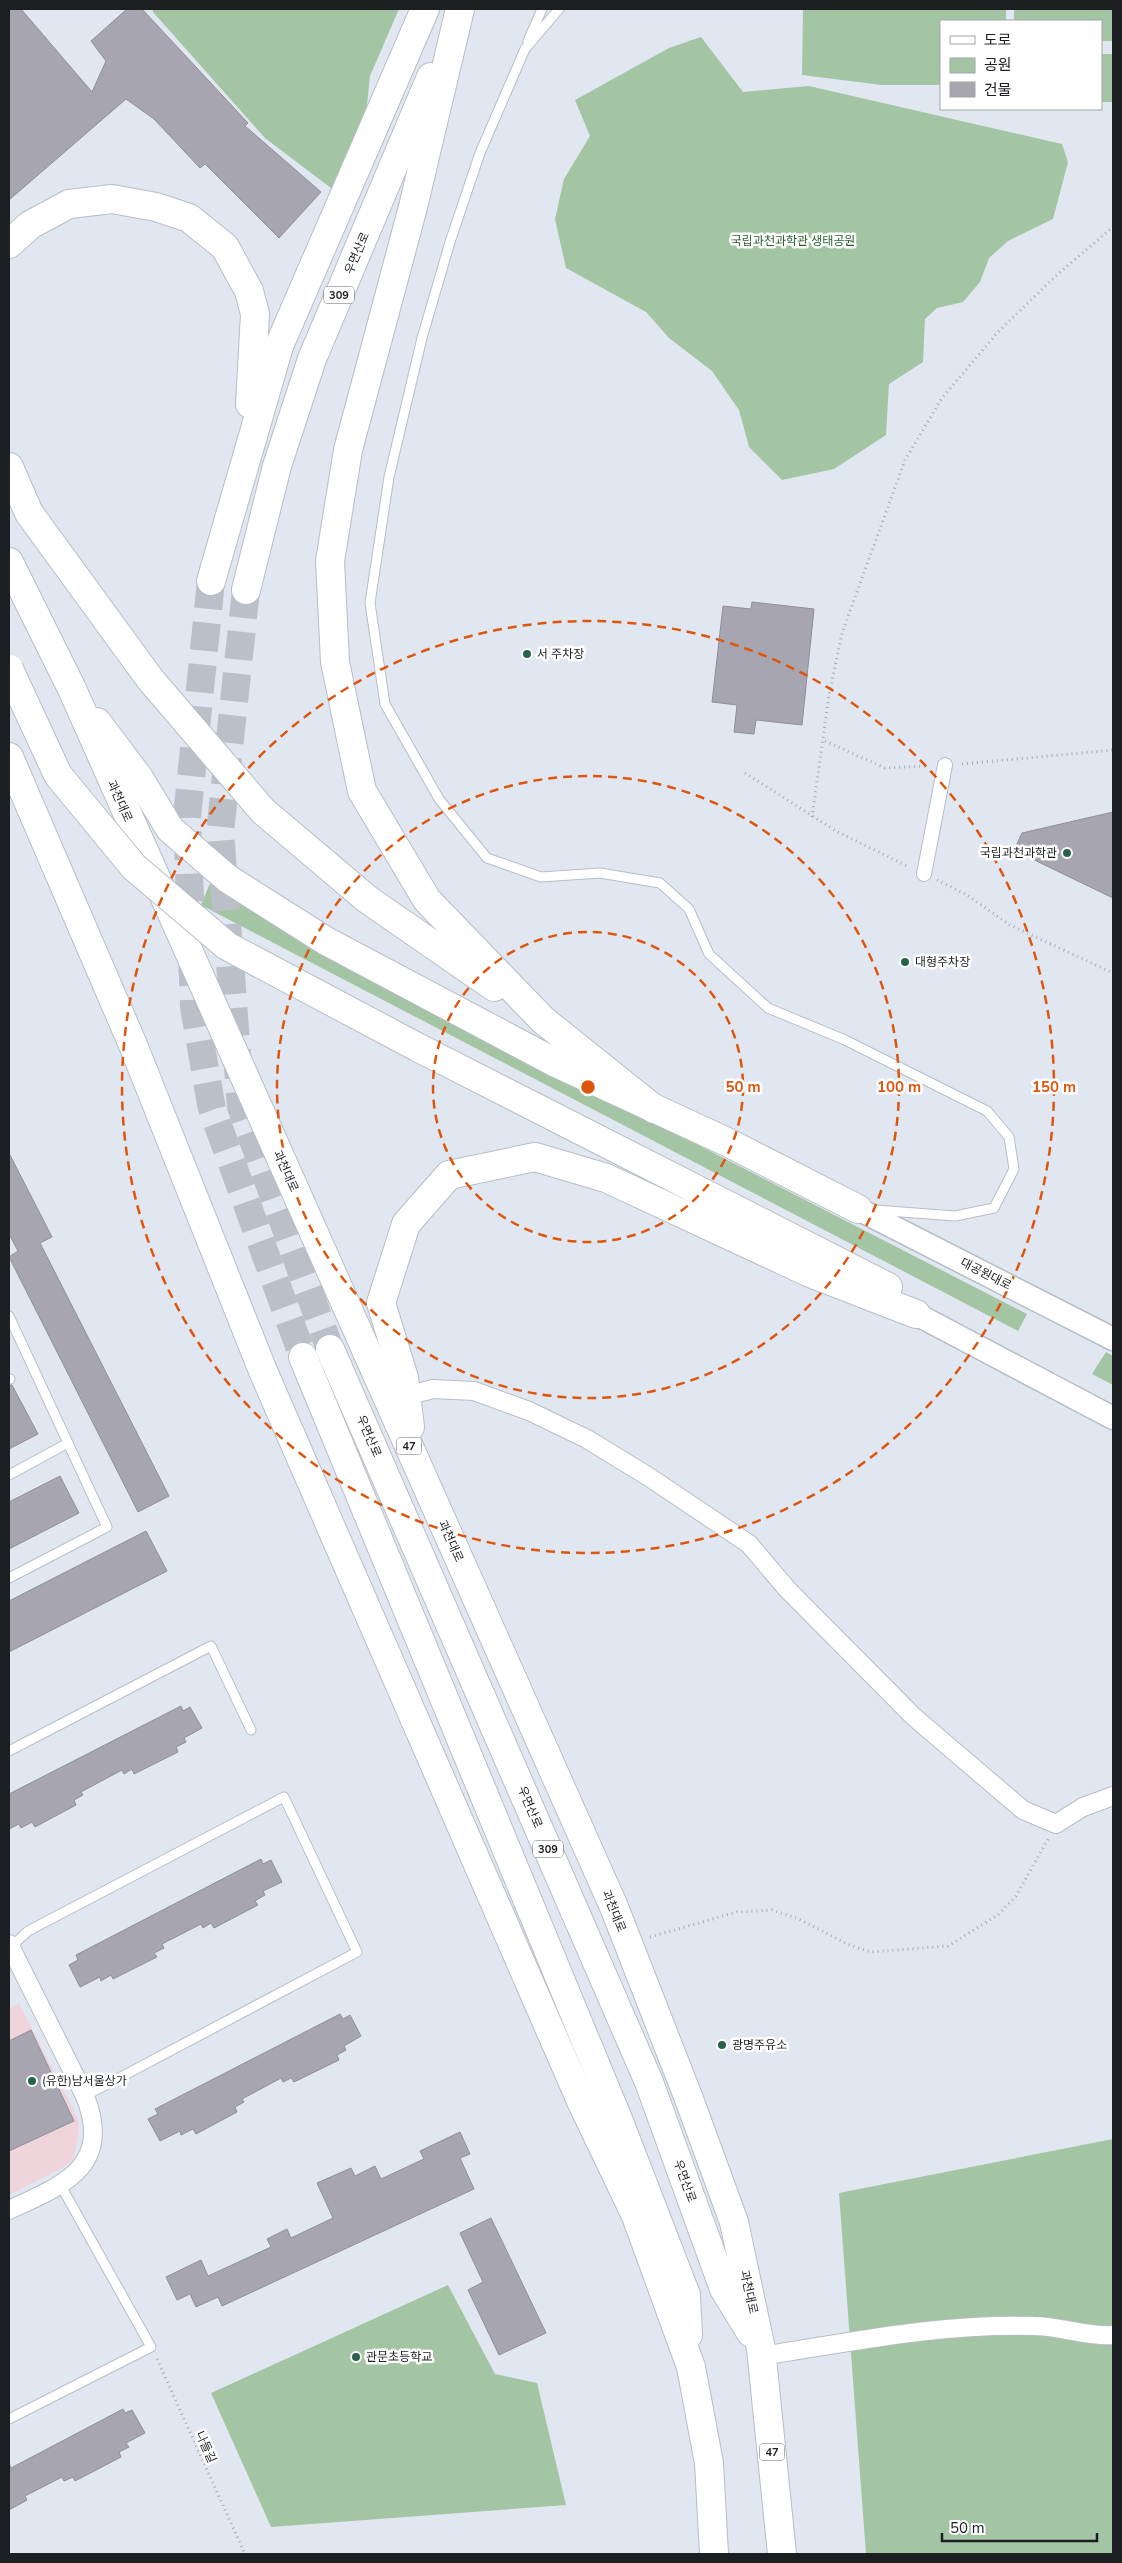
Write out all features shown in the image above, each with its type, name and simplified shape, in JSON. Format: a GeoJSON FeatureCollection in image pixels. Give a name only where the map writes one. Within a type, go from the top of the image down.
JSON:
{"type":"FeatureCollection","features":[{"type":"Feature","properties":{"kind":"highway","name":"309"},"geometry":{"type":"LineString","coordinates":[[211,581],[278,346],[425,9]]}},
{"type":"Feature","properties":{"kind":"highway"},"geometry":{"type":"LineString","coordinates":[[460,9],[413,207],[348,450],[330,561],[335,662],[362,791],[427,900],[543,1020]]}},
{"type":"Feature","properties":{"kind":"highway","name":"우면산로"},"geometry":{"type":"LineString","coordinates":[[246,590],[277,466],[312,359],[460,9]]}},
{"type":"Feature","properties":{"kind":"highway"},"geometry":{"type":"LineString","coordinates":[[9,244],[30,225],[69,204],[112,199],[156,207],[189,218],[225,247],[249,291],[255,314],[248,450]]}},
{"type":"Feature","properties":{"kind":"highway"},"geometry":{"type":"LineString","coordinates":[[9,467],[29,513],[150,679],[263,811],[367,899],[543,1020],[654,1109]]}},
{"type":"Feature","properties":{"kind":"highway","name":"과천대로"},"geometry":{"type":"LineString","coordinates":[[9,545],[12,569],[72,689],[412,1453],[628,1944],[689,2099],[734,2222],[762,2353],[782,2554]]}},
{"type":"Feature","properties":{"kind":"highway"},"geometry":{"type":"LineString","coordinates":[[9,668],[58,775],[134,867],[227,946],[417,1047],[885,1285],[916,1314]]}},
{"type":"Feature","properties":{"kind":"highway"},"geometry":{"type":"LineString","coordinates":[[72,689],[139,778],[170,828],[228,878],[326,941],[554,1062],[727,1142],[858,1209]]}},
{"type":"Feature","properties":{"kind":"highway"},"geometry":{"type":"LineString","coordinates":[[9,756],[133,1046],[263,1372],[577,2092],[636,2216],[690,2367]]}},
{"type":"Feature","properties":{"kind":"highway"},"geometry":{"type":"LineString","coordinates":[[412,1453],[404,1378],[381,1303],[406,1224],[449,1174],[535,1157],[606,1178],[810,1273],[916,1314]]}},
{"type":"Feature","properties":{"kind":"highway","name":"우면산로"},"geometry":{"type":"LineString","coordinates":[[330,1349],[649,2082],[724,2289],[762,2353]]}},
{"type":"Feature","properties":{"kind":"highway"},"geometry":{"type":"LineString","coordinates":[[303,1357],[618,2119],[686,2295],[690,2367],[709,2463],[714,2554]]}},
{"type":"Feature","properties":{"kind":"street"},"geometry":{"type":"LineString","coordinates":[[924,874],[945,765]]}},
{"type":"Feature","properties":{"kind":"street","name":"대공원대로"},"geometry":{"type":"LineString","coordinates":[[858,1209],[1113,1339]]}},
{"type":"Feature","properties":{"kind":"street"},"geometry":{"type":"LineString","coordinates":[[916,1314],[1113,1418]]}},
{"type":"Feature","properties":{"kind":"street"},"geometry":{"type":"LineString","coordinates":[[406,1396],[433,1389],[474,1391],[529,1411],[587,1439],[649,1477],[749,1544],[787,1590],[914,1717],[1023,1810],[1056,1824],[1083,1807],[1113,1796]]}},
{"type":"Feature","properties":{"kind":"street"},"geometry":{"type":"LineString","coordinates":[[9,2210],[61,2186],[80,2170],[94,2137],[92,2114],[85,2096],[10,1946]]}},
{"type":"Feature","properties":{"kind":"street"},"geometry":{"type":"LineString","coordinates":[[762,2353],[894,2334],[965,2328],[1035,2326],[1113,2335]]}},
{"type":"Feature","properties":{"kind":"lane"},"geometry":{"type":"LineString","coordinates":[[542,9],[480,153],[450,242],[422,338],[388,477],[370,603],[385,704],[439,799],[487,858],[541,877],[600,873],[660,883],[689,909],[709,954],[768,1008],[844,1040],[987,1111],[1009,1136],[1014,1169],[994,1208],[955,1216],[858,1209]]}},
{"type":"Feature","properties":{"kind":"lane"},"geometry":{"type":"LineString","coordinates":[[525,49],[559,9]]}},
{"type":"Feature","properties":{"kind":"lane"},"geometry":{"type":"LineString","coordinates":[[9,1316],[107,1527],[9,1578]]}},
{"type":"Feature","properties":{"kind":"lane"},"geometry":{"type":"LineString","coordinates":[[9,1475],[68,1442]]}},
{"type":"Feature","properties":{"kind":"lane"},"geometry":{"type":"LineString","coordinates":[[9,1751],[211,1646],[251,1730]]}},
{"type":"Feature","properties":{"kind":"lane"},"geometry":{"type":"LineString","coordinates":[[10,1946],[28,1931],[284,1797],[357,1952],[85,2096]]}},
{"type":"Feature","properties":{"kind":"lane"},"geometry":{"type":"LineString","coordinates":[[9,2419],[152,2347],[61,2186]]}},
{"type":"Feature","properties":{"kind":"path"},"geometry":{"type":"LineString","coordinates":[[812,817],[825,741],[829,695],[842,633],[905,460],[942,398],[998,332],[1113,226]]}},
{"type":"Feature","properties":{"kind":"path"},"geometry":{"type":"LineString","coordinates":[[825,741],[885,768],[945,765],[1113,750]]}},
{"type":"Feature","properties":{"kind":"path"},"geometry":{"type":"LineString","coordinates":[[628,1944],[737,1912],[772,1910],[799,1918],[847,1944],[871,1952],[948,1946],[998,1915],[1016,1896],[1056,1824]]}},
{"type":"Feature","properties":{"kind":"path","name":"나들길"},"geometry":{"type":"LineString","coordinates":[[152,2347],[245,2554]]}},
{"type":"Feature","properties":{"kind":"shaded area"},"geometry":{"type":"Polygon","coordinates":[[[19,2003],[78,2119],[79,2134],[73,2159],[64,2167],[9,2195],[9,2008],[19,2003]]]}},
{"type":"Feature","properties":{"kind":"green space"},"geometry":{"type":"Polygon","coordinates":[[[153,9],[399,9],[370,76],[366,114],[345,171],[331,188],[265,138],[153,12],[153,9]]]}},
{"type":"Feature","properties":{"kind":"green space"},"geometry":{"type":"Polygon","coordinates":[[[803,9],[1006,9],[1006,20],[940,20],[940,85],[882,85],[802,75],[803,9]]]}},
{"type":"Feature","properties":{"kind":"green space"},"geometry":{"type":"Polygon","coordinates":[[[1014,9],[1113,9],[1113,41],[1102,41],[1102,20],[1014,20],[1014,9]]]}},
{"type":"Feature","properties":{"kind":"green space","name":"국립과천과학관 생태공원"},"geometry":{"type":"Polygon","coordinates":[[[701,37],[743,92],[809,86],[1062,144],[1068,162],[1053,219],[1008,241],[989,258],[980,282],[963,302],[937,308],[925,319],[923,362],[889,384],[886,435],[834,469],[782,480],[749,447],[739,410],[712,371],[669,338],[646,312],[566,268],[555,219],[564,179],[590,136],[575,100],[669,48],[701,37]]]}},
{"type":"Feature","properties":{"kind":"green space"},"geometry":{"type":"Polygon","coordinates":[[[1102,54],[1113,54],[1113,102],[1102,102],[1102,54]]]}},
{"type":"Feature","properties":{"kind":"green space"},"geometry":{"type":"Polygon","coordinates":[[[211,881],[628,1109],[1027,1314],[1018,1331],[201,905],[211,881]]]}},
{"type":"Feature","properties":{"kind":"green space"},"geometry":{"type":"Polygon","coordinates":[[[1106,1352],[1113,1356],[1113,1385],[1092,1374],[1106,1352]]]}},
{"type":"Feature","properties":{"kind":"green space"},"geometry":{"type":"Polygon","coordinates":[[[1113,2139],[1113,2554],[866,2554],[839,2193],[1113,2139]]]}},
{"type":"Feature","properties":{"kind":"green space"},"geometry":{"type":"Polygon","coordinates":[[[448,2285],[495,2374],[537,2383],[566,2505],[271,2527],[211,2393],[448,2285]]]}},
{"type":"Feature","properties":{"kind":"building"},"geometry":{"type":"Polygon","coordinates":[[[9,9],[21,9],[92,92],[106,61],[91,41],[127,9],[142,9],[248,123],[245,126],[321,192],[279,238],[205,164],[200,168],[154,119],[126,99],[9,200],[9,9]]]}},
{"type":"Feature","properties":{"kind":"building"},"geometry":{"type":"Polygon","coordinates":[[[752,602],[814,609],[802,725],[756,720],[754,734],[734,732],[737,705],[712,702],[723,606],[751,609],[752,602]]]}},
{"type":"Feature","properties":{"kind":"building","name":"국립과천과학관"},"geometry":{"type":"Polygon","coordinates":[[[1113,812],[1113,898],[1019,851],[1017,844],[1022,833],[1113,812]]]}},
{"type":"Feature","properties":{"kind":"building"},"geometry":{"type":"Polygon","coordinates":[[[9,1153],[52,1237],[40,1243],[169,1496],[138,1512],[9,1257],[18,1251],[9,1234],[9,1153]]]}},
{"type":"Feature","properties":{"kind":"building"},"geometry":{"type":"Polygon","coordinates":[[[9,1385],[12,1385],[38,1434],[9,1449],[9,1385]]]}},
{"type":"Feature","properties":{"kind":"building"},"geometry":{"type":"Polygon","coordinates":[[[60,1476],[79,1513],[9,1549],[9,1502],[60,1476]]]}},
{"type":"Feature","properties":{"kind":"building"},"geometry":{"type":"Polygon","coordinates":[[[146,1531],[167,1571],[9,1652],[9,1601],[146,1531]]]}},
{"type":"Feature","properties":{"kind":"building"},"geometry":{"type":"Polygon","coordinates":[[[181,1706],[183,1711],[190,1707],[202,1728],[184,1738],[186,1742],[176,1747],[178,1752],[134,1774],[132,1769],[124,1774],[122,1770],[81,1792],[83,1795],[74,1800],[76,1805],[35,1827],[32,1822],[21,1828],[19,1824],[9,1829],[9,1794],[181,1706]]]}},
{"type":"Feature","properties":{"kind":"building"},"geometry":{"type":"Polygon","coordinates":[[[261,1859],[263,1864],[271,1860],[282,1882],[263,1891],[265,1895],[255,1901],[258,1905],[214,1928],[211,1923],[203,1928],[201,1924],[162,1944],[164,1948],[154,1953],[157,1957],[113,1979],[111,1975],[101,1981],[100,1977],[80,1987],[69,1965],[78,1960],[76,1955],[261,1859]]]}},
{"type":"Feature","properties":{"kind":"building"},"geometry":{"type":"Polygon","coordinates":[[[340,2014],[343,2019],[350,2015],[361,2036],[344,2046],[346,2050],[337,2055],[339,2060],[294,2082],[291,2078],[283,2082],[281,2078],[242,2099],[244,2102],[235,2107],[237,2112],[196,2134],[193,2129],[181,2135],[180,2131],[160,2141],[148,2119],[158,2114],[155,2109],[340,2014]]]}},
{"type":"Feature","properties":{"kind":"building","name":"(유한)남서울상가"},"geometry":{"type":"Polygon","coordinates":[[[31,2030],[74,2121],[9,2151],[9,2041],[31,2030]]]}},
{"type":"Feature","properties":{"kind":"building"},"geometry":{"type":"Polygon","coordinates":[[[460,2132],[470,2154],[460,2158],[474,2189],[222,2306],[218,2297],[196,2307],[190,2294],[177,2300],[166,2277],[201,2260],[208,2276],[271,2247],[267,2239],[287,2229],[291,2238],[333,2218],[317,2183],[351,2168],[355,2176],[375,2166],[381,2179],[424,2159],[420,2151],[460,2132]]]}},
{"type":"Feature","properties":{"kind":"building"},"geometry":{"type":"Polygon","coordinates":[[[491,2218],[546,2333],[499,2355],[468,2290],[483,2282],[460,2233],[491,2218]]]}},
{"type":"Feature","properties":{"kind":"building"},"geometry":{"type":"Polygon","coordinates":[[[123,2409],[125,2413],[132,2410],[145,2433],[126,2443],[129,2447],[119,2452],[121,2457],[75,2481],[73,2477],[64,2481],[62,2477],[25,2496],[27,2500],[9,2510],[9,2463],[11,2468],[123,2409]]]}},
{"type":"Feature","properties":{"kind":"tunnel"},"geometry":{"type":"LineString","coordinates":[[211,581],[187,817],[194,1007],[212,1109],[303,1357]]}},
{"type":"Feature","properties":{"kind":"tunnel"},"geometry":{"type":"LineString","coordinates":[[246,590],[220,832],[241,1107],[330,1349]]}},
{"type":"Feature","properties":{"kind":"place","name":"서 주차장"},"geometry":{"type":"Point","coordinates":[527,654]}},
{"type":"Feature","properties":{"kind":"place","name":"국립과천과학관"},"geometry":{"type":"Point","coordinates":[1067,853]}},
{"type":"Feature","properties":{"kind":"place","name":"대형주차장"},"geometry":{"type":"Point","coordinates":[905,962]}},
{"type":"Feature","properties":{"kind":"place","name":"광명주유소"},"geometry":{"type":"Point","coordinates":[722,2045]}},
{"type":"Feature","properties":{"kind":"place","name":"(유한)남서울상가"},"geometry":{"type":"Point","coordinates":[32,2081]}},
{"type":"Feature","properties":{"kind":"place","name":"관문초등학교"},"geometry":{"type":"Point","coordinates":[356,2357]}}]}
